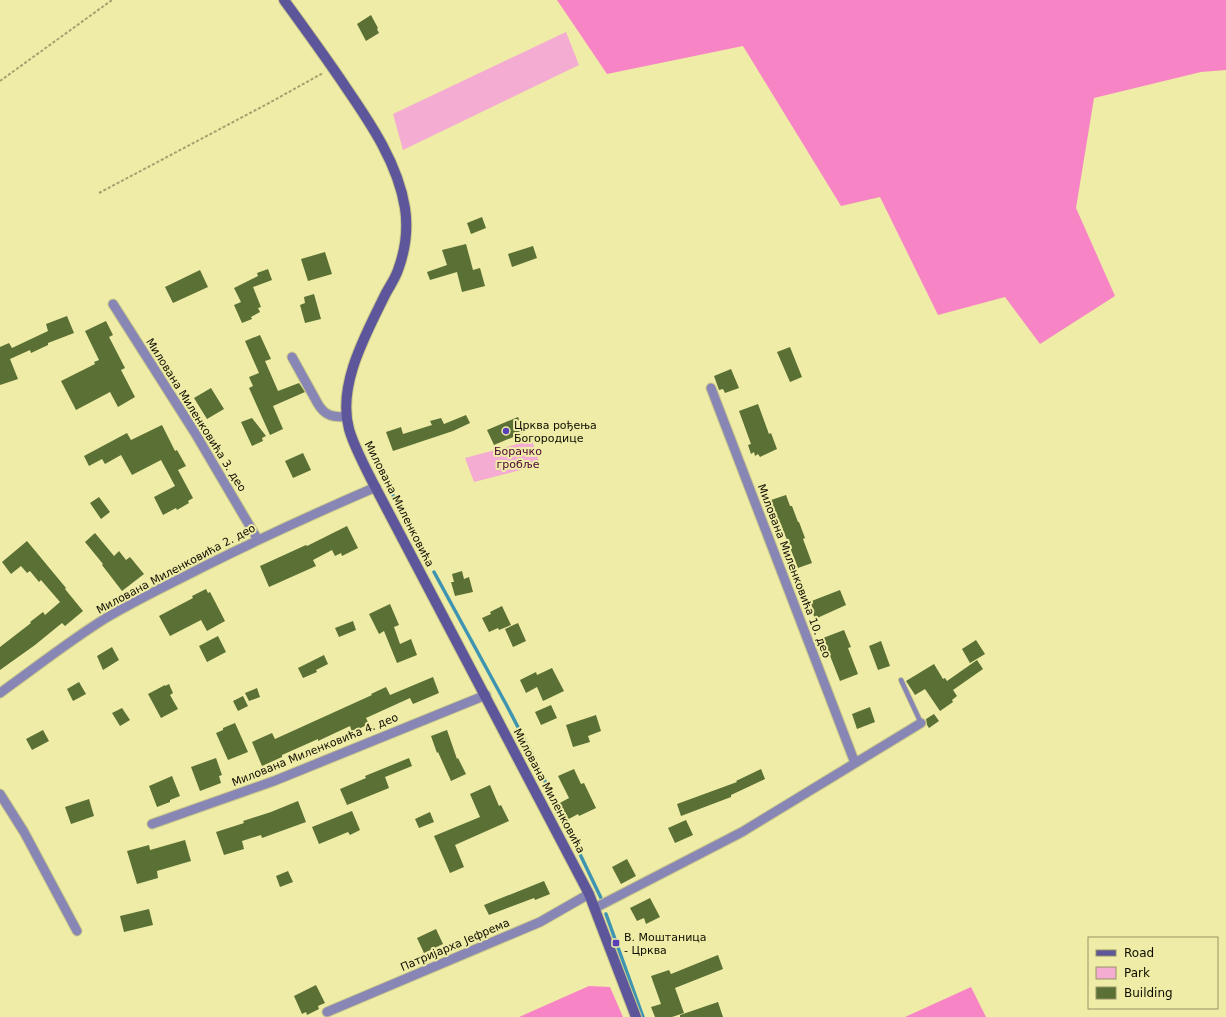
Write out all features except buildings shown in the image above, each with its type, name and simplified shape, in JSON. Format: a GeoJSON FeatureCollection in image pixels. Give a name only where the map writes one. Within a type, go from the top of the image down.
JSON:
{"type":"FeatureCollection","features":[{"type":"Feature","properties":{"kind":"street","name":"Милована Миленковића"},"geometry":{"type":"LineString","coordinates":[[284,0],[332,67],[376,133],[387,154],[396,177],[405,208],[405,240],[397,272],[373,319],[350,377],[347,398],[349,430],[376,487],[589,894],[636,1017]]}},
{"type":"Feature","properties":{"kind":"street","name":"Милована Миленковића 3. део"},"geometry":{"type":"LineString","coordinates":[[112,304],[195,433],[258,540]]}},
{"type":"Feature","properties":{"kind":"street"},"geometry":{"type":"LineString","coordinates":[[292,357],[323,411],[333,417],[339,418],[347,416]]}},
{"type":"Feature","properties":{"kind":"street","name":"Милована Миленковића 10. део"},"geometry":{"type":"LineString","coordinates":[[711,388],[855,763]]}},
{"type":"Feature","properties":{"kind":"street","name":"Милована Миленковића 2. део"},"geometry":{"type":"LineString","coordinates":[[0,693],[62,648],[107,618],[170,584],[258,540],[315,513],[376,487]]}},
{"type":"Feature","properties":{"kind":"street","name":"Милована Миленковића 4. део"},"geometry":{"type":"LineString","coordinates":[[152,824],[274,781],[486,695]]}},
{"type":"Feature","properties":{"kind":"street"},"geometry":{"type":"LineString","coordinates":[[595,908],[742,832],[921,723]]}},
{"type":"Feature","properties":{"kind":"street"},"geometry":{"type":"LineString","coordinates":[[0,794],[24,832],[77,931]]}},
{"type":"Feature","properties":{"kind":"street","name":"Патријарха Јефрема"},"geometry":{"type":"LineString","coordinates":[[327,1012],[540,922],[589,894]]}},
{"type":"Feature","properties":{"kind":"lane"},"geometry":{"type":"LineString","coordinates":[[901,680],[921,723]]}},
{"type":"Feature","properties":{"kind":"path"},"geometry":{"type":"LineString","coordinates":[[0,82],[112,0]]}},
{"type":"Feature","properties":{"kind":"path"},"geometry":{"type":"LineString","coordinates":[[99,193],[314,79],[332,67]]}},
{"type":"Feature","properties":{"kind":"green space"},"geometry":{"type":"Polygon","coordinates":[[[566,32],[579,65],[403,150],[393,114],[566,32]]]}},
{"type":"Feature","properties":{"kind":"green space","name":"Борачко гробље"},"geometry":{"type":"Polygon","coordinates":[[[532,440],[540,465],[474,482],[465,458],[532,440]]]}},
{"type":"Feature","properties":{"kind":"shaded area"},"geometry":{"type":"Polygon","coordinates":[[[557,0],[1226,0],[1226,70],[1201,72],[1094,98],[1076,208],[1115,296],[1040,344],[1005,297],[938,315],[880,197],[841,206],[743,46],[607,74],[557,0]]]}},
{"type":"Feature","properties":{"kind":"shaded area"},"geometry":{"type":"Polygon","coordinates":[[[589,986],[610,987],[623,1017],[519,1017],[589,986]]]}},
{"type":"Feature","properties":{"kind":"shaded area"},"geometry":{"type":"Polygon","coordinates":[[[971,987],[986,1017],[905,1017],[971,987]]]}},
{"type":"Feature","properties":{"kind":"waterway"},"geometry":{"type":"LineString","coordinates":[[371,444],[382,470]]}},
{"type":"Feature","properties":{"kind":"waterway"},"geometry":{"type":"LineString","coordinates":[[385,480],[426,558]]}},
{"type":"Feature","properties":{"kind":"waterway"},"geometry":{"type":"LineString","coordinates":[[434,572],[531,752],[601,898]]}},
{"type":"Feature","properties":{"kind":"waterway"},"geometry":{"type":"LineString","coordinates":[[606,914],[643,1017]]}},
{"type":"Feature","properties":{"kind":"place","name":"Црква рођења Богородице"},"geometry":{"type":"Point","coordinates":[506,431]}},
{"type":"Feature","properties":{"kind":"place","name":"В. Моштаница - Црква"},"geometry":{"type":"Point","coordinates":[616,943]}}]}
